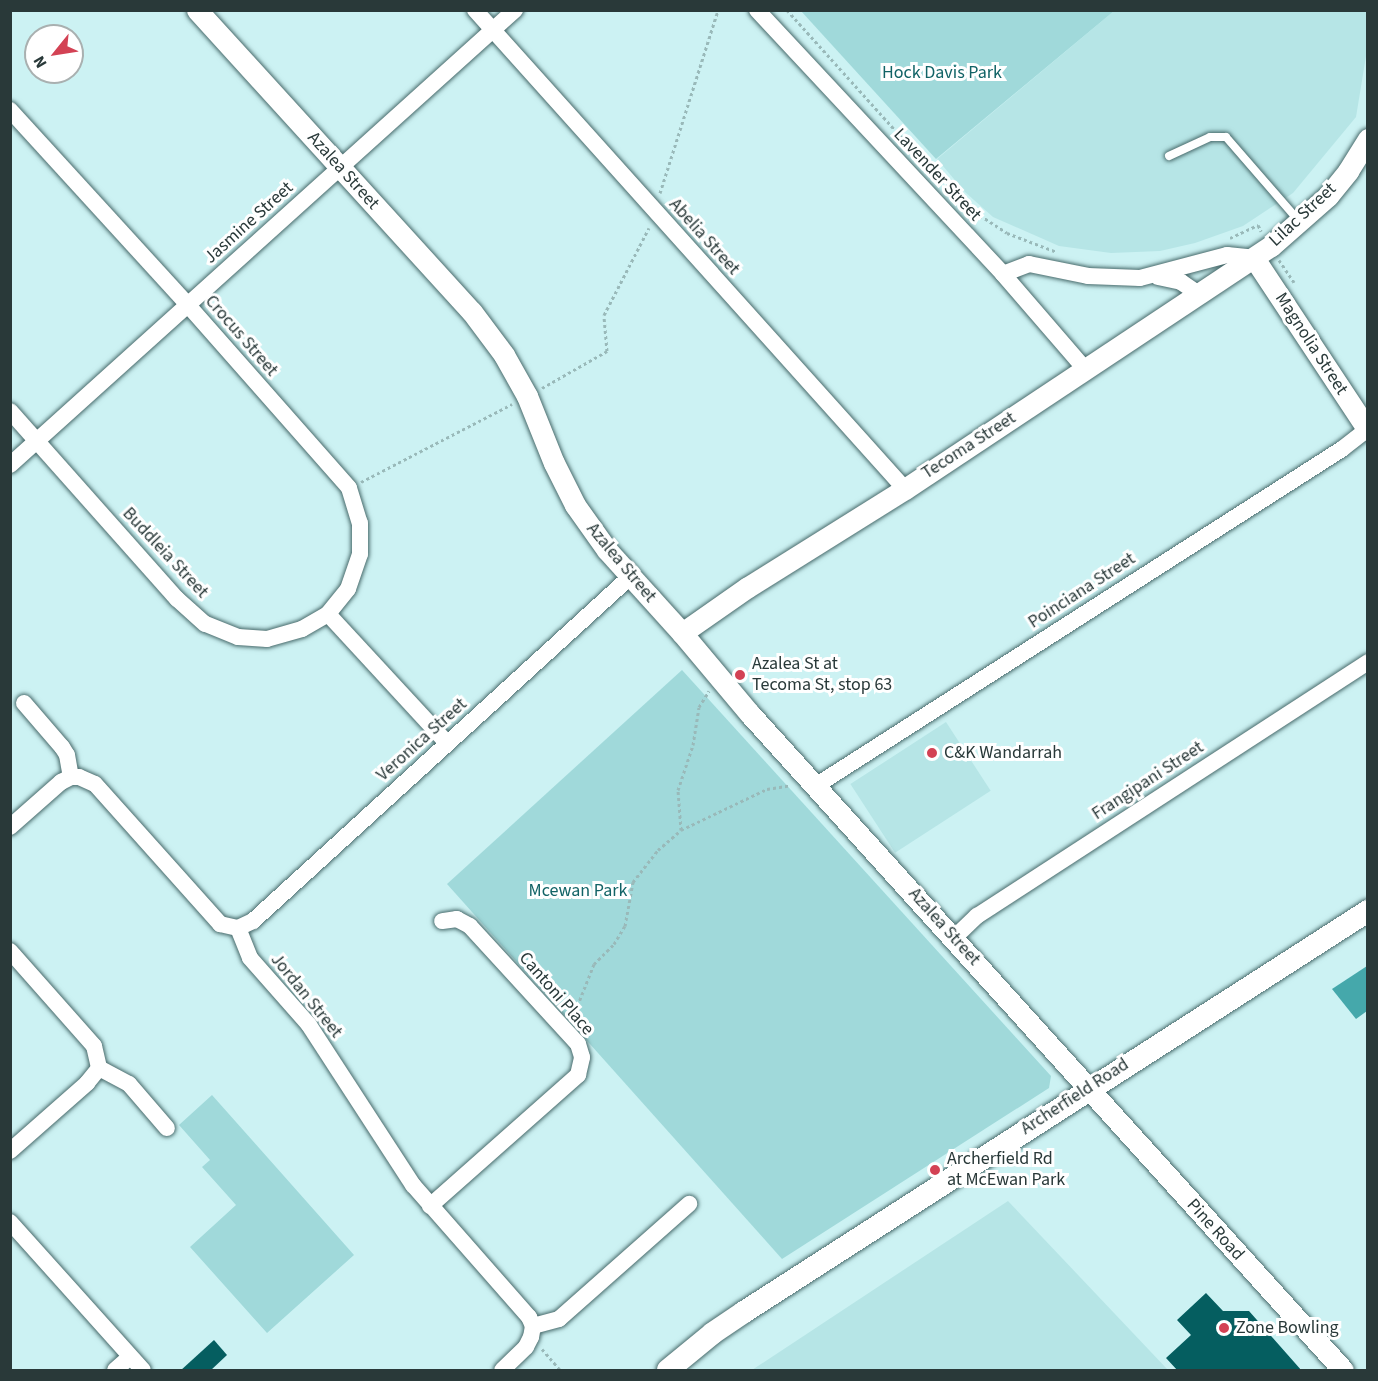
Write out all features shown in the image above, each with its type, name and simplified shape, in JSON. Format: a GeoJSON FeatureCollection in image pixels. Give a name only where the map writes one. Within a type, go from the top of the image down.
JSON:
{"type":"FeatureCollection","features":[{"type":"Feature","properties":{"kind":"main road","name":"Archerfield Road"},"geometry":{"type":"LineString","coordinates":[[668,1371],[713,1333],[744,1311],[1089,1087],[1367,912]]}},
{"type":"Feature","properties":{"kind":"street","name":"Azalea Street"},"geometry":{"type":"LineString","coordinates":[[197,10],[472,312],[504,355],[528,396],[554,463],[574,505],[630,577],[1089,1087]]}},
{"type":"Feature","properties":{"kind":"street","name":"Abelia Street"},"geometry":{"type":"LineString","coordinates":[[475,10],[904,489]]}},
{"type":"Feature","properties":{"kind":"street","name":"Jasmine Street"},"geometry":{"type":"LineString","coordinates":[[10,465],[515,10]]}},
{"type":"Feature","properties":{"kind":"street","name":"Lavender Street"},"geometry":{"type":"LineString","coordinates":[[757,10],[1003,274],[1085,369]]}},
{"type":"Feature","properties":{"kind":"street","name":"Crocus Street"},"geometry":{"type":"LineString","coordinates":[[10,110],[187,304],[349,488],[360,523],[360,554],[348,589],[328,614]]}},
{"type":"Feature","properties":{"kind":"street","name":"Lilac Street"},"geometry":{"type":"LineString","coordinates":[[1263,252],[1301,222],[1328,196],[1348,171],[1368,139]]}},
{"type":"Feature","properties":{"kind":"street"},"geometry":{"type":"LineString","coordinates":[[1154,276],[1227,255],[1263,252]]}},
{"type":"Feature","properties":{"kind":"street","name":"Tecoma Street"},"geometry":{"type":"LineString","coordinates":[[682,633],[748,587],[904,489],[1263,252]]}},
{"type":"Feature","properties":{"kind":"street","name":"Magnolia Street"},"geometry":{"type":"LineString","coordinates":[[1263,252],[1367,430]]}},
{"type":"Feature","properties":{"kind":"street"},"geometry":{"type":"LineString","coordinates":[[1003,274],[1029,264],[1088,276],[1154,276],[1181,282],[1198,294]]}},
{"type":"Feature","properties":{"kind":"street","name":"Buddleia Street"},"geometry":{"type":"LineString","coordinates":[[10,411],[177,599],[205,624],[238,637],[267,639],[302,629],[328,614]]}},
{"type":"Feature","properties":{"kind":"street","name":"Poinciana Street"},"geometry":{"type":"LineString","coordinates":[[817,785],[1332,455],[1367,430]]}},
{"type":"Feature","properties":{"kind":"street","name":"Veronica Street"},"geometry":{"type":"LineString","coordinates":[[238,928],[253,921],[630,577]]}},
{"type":"Feature","properties":{"kind":"street"},"geometry":{"type":"LineString","coordinates":[[328,614],[447,743]]}},
{"type":"Feature","properties":{"kind":"street","name":"Frangipani Street"},"geometry":{"type":"LineString","coordinates":[[954,938],[977,916],[1368,662]]}},
{"type":"Feature","properties":{"kind":"street"},"geometry":{"type":"LineString","coordinates":[[24,703],[62,747],[67,755],[71,777]]}},
{"type":"Feature","properties":{"kind":"street"},"geometry":{"type":"LineString","coordinates":[[10,827],[61,782],[71,777],[80,777],[95,784],[220,924],[238,928]]}},
{"type":"Feature","properties":{"kind":"street","name":"Cantoni Place"},"geometry":{"type":"LineString","coordinates":[[430,1206],[578,1075],[582,1057],[578,1044],[470,926],[457,919],[441,921]]}},
{"type":"Feature","properties":{"kind":"street","name":"Jordan Street"},"geometry":{"type":"LineString","coordinates":[[238,928],[250,958],[309,1025],[430,1206],[529,1317],[532,1331]]}},
{"type":"Feature","properties":{"kind":"street"},"geometry":{"type":"LineString","coordinates":[[10,951],[94,1046],[99,1068],[129,1084],[167,1128]]}},
{"type":"Feature","properties":{"kind":"street"},"geometry":{"type":"LineString","coordinates":[[10,1151],[87,1083],[99,1068]]}},
{"type":"Feature","properties":{"kind":"street","name":"Pine Road"},"geometry":{"type":"LineString","coordinates":[[1089,1087],[1343,1371]]}},
{"type":"Feature","properties":{"kind":"street"},"geometry":{"type":"LineString","coordinates":[[502,1370],[526,1347],[532,1331],[559,1319],[689,1204]]}},
{"type":"Feature","properties":{"kind":"street"},"geometry":{"type":"LineString","coordinates":[[10,1222],[142,1371]]}},
{"type":"Feature","properties":{"kind":"street"},"geometry":{"type":"LineString","coordinates":[[115,1371],[130,1357]]}},
{"type":"Feature","properties":{"kind":"lane"},"geometry":{"type":"LineString","coordinates":[[1168,156],[1210,137],[1226,137],[1301,222]]}},
{"type":"Feature","properties":{"kind":"path"},"geometry":{"type":"LineString","coordinates":[[349,488],[528,396],[607,351],[604,315],[649,227],[718,10]]}},
{"type":"Feature","properties":{"kind":"path"},"geometry":{"type":"LineString","coordinates":[[787,10],[913,150],[975,212],[1007,233],[1060,254]]}},
{"type":"Feature","properties":{"kind":"path"},"geometry":{"type":"LineString","coordinates":[[1226,240],[1258,225],[1263,252],[1298,290]]}},
{"type":"Feature","properties":{"kind":"path"},"geometry":{"type":"LineString","coordinates":[[681,830],[678,790],[693,745],[699,707],[709,693],[715,672]]}},
{"type":"Feature","properties":{"kind":"path"},"geometry":{"type":"LineString","coordinates":[[565,1030],[594,964],[614,944],[625,926],[633,882],[646,863],[681,830],[767,789],[784,785],[817,785]]}},
{"type":"Feature","properties":{"kind":"path"},"geometry":{"type":"LineString","coordinates":[[532,1331],[560,1371]]}},
{"type":"Feature","properties":{"kind":"shaded area"},"geometry":{"type":"Polygon","coordinates":[[[1114,11],[1367,11],[1367,50],[1356,117],[1293,193],[1243,226],[1195,243],[1160,251],[1111,253],[1059,246],[993,217],[965,192],[937,159],[1114,11]]]}},
{"type":"Feature","properties":{"kind":"shaded area","name":"C&K Wandarrah"},"geometry":{"type":"Polygon","coordinates":[[[946,722],[991,791],[895,853],[850,784],[946,722]]]}},
{"type":"Feature","properties":{"kind":"shaded area"},"geometry":{"type":"Polygon","coordinates":[[[1367,966],[1367,1011],[1356,1019],[1332,989],[1367,966]]]}},
{"type":"Feature","properties":{"kind":"shaded area"},"geometry":{"type":"Polygon","coordinates":[[[1008,1201],[1168,1370],[752,1370],[1008,1201]]]}},
{"type":"Feature","properties":{"kind":"green space","name":"Hock Davis Park"},"geometry":{"type":"Polygon","coordinates":[[[801,11],[1114,11],[936,159],[801,11]]]}},
{"type":"Feature","properties":{"kind":"green space","name":"Mcewan Park"},"geometry":{"type":"Polygon","coordinates":[[[682,670],[1051,1076],[1049,1088],[782,1259],[447,884],[682,670]]]}},
{"type":"Feature","properties":{"kind":"green space"},"geometry":{"type":"Polygon","coordinates":[[[212,1095],[354,1255],[267,1333],[190,1247],[236,1205],[202,1167],[210,1160],[179,1125],[212,1095]]]}},
{"type":"Feature","properties":{"kind":"building","name":"Zone Bowling"},"geometry":{"type":"Polygon","coordinates":[[[1206,1293],[1223,1311],[1249,1311],[1302,1371],[1178,1371],[1166,1358],[1191,1335],[1177,1320],[1206,1293]]]}},
{"type":"Feature","properties":{"kind":"building"},"geometry":{"type":"Polygon","coordinates":[[[214,1340],[227,1355],[210,1371],[180,1371],[214,1340]]]}},
{"type":"Feature","properties":{"kind":"place","name":"Azalea St at Tecoma St, stop 63"},"geometry":{"type":"Point","coordinates":[740,675]}},
{"type":"Feature","properties":{"kind":"place","name":"C&K Wandarrah"},"geometry":{"type":"Point","coordinates":[932,753]}},
{"type":"Feature","properties":{"kind":"place","name":"Archerfield Rd at McEwan Park"},"geometry":{"type":"Point","coordinates":[935,1170]}},
{"type":"Feature","properties":{"kind":"place","name":"Zone Bowling"},"geometry":{"type":"Point","coordinates":[1224,1328]}}]}
